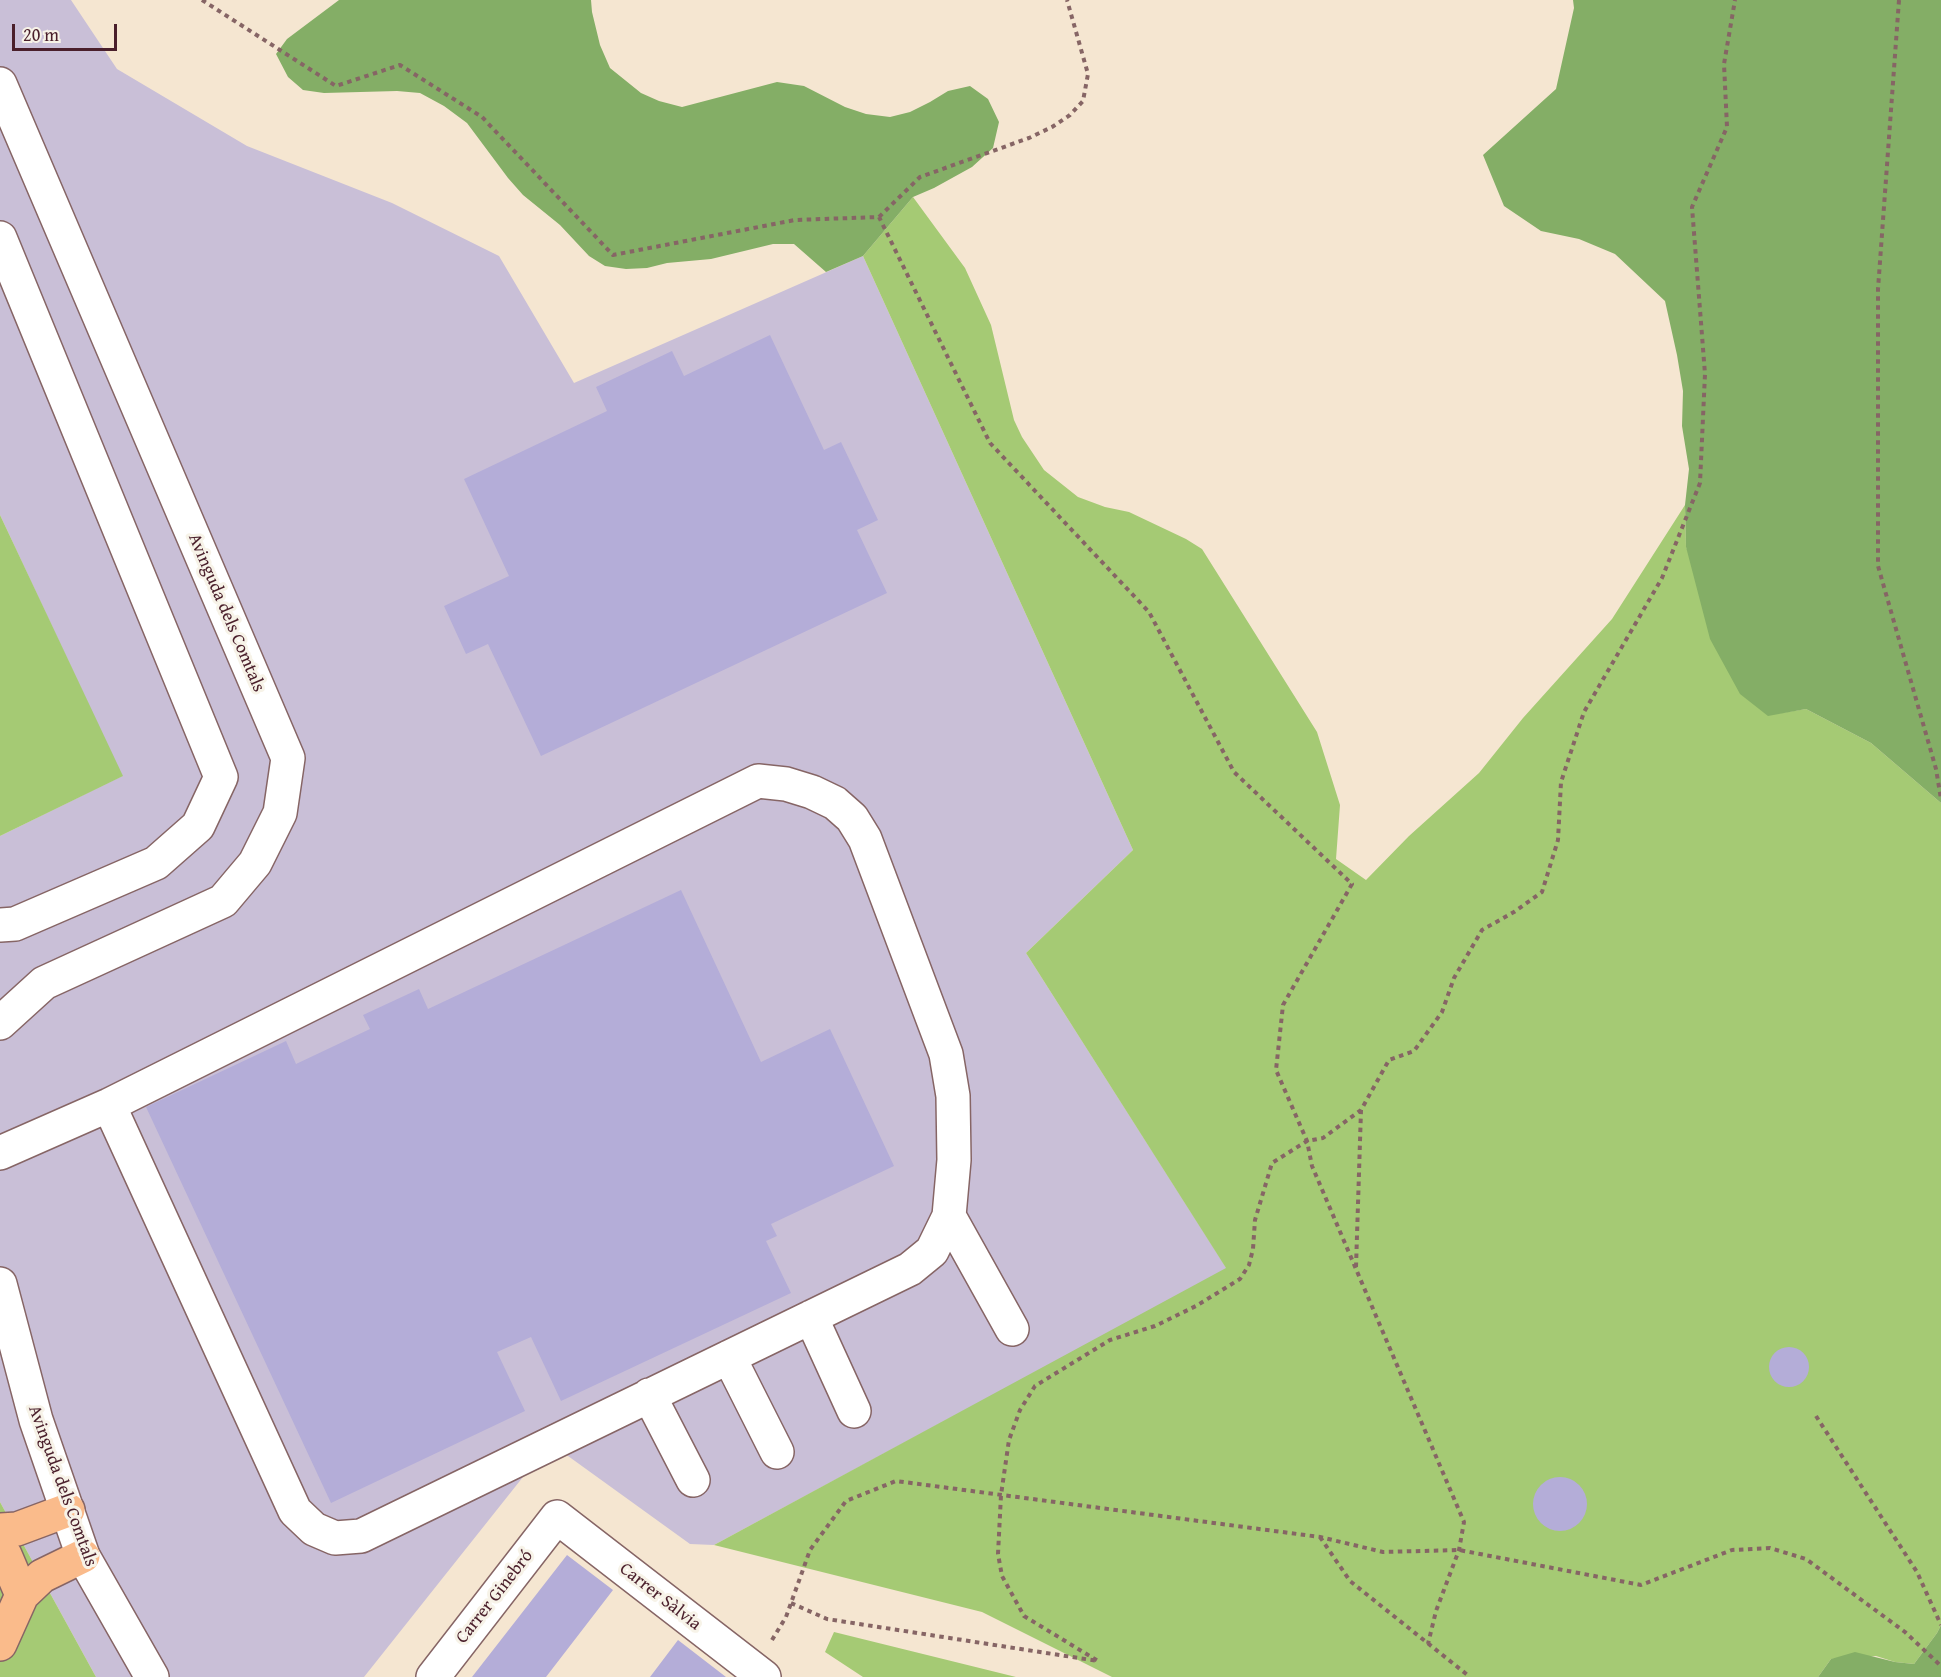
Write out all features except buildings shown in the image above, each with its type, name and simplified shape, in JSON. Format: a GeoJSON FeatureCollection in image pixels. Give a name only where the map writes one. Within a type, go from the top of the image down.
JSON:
{"type":"FeatureCollection","features":[{"type":"Feature","properties":{"kind":"highway"},"geometry":{"type":"LineString","coordinates":[[0,1530],[17,1529],[68,1510]]}},
{"type":"Feature","properties":{"kind":"highway"},"geometry":{"type":"LineString","coordinates":[[0,1548],[22,1595]]}},
{"type":"Feature","properties":{"kind":"highway"},"geometry":{"type":"LineString","coordinates":[[0,1644],[22,1595],[42,1576],[83,1556]]}},
{"type":"Feature","properties":{"kind":"street","name":"Avinguda dels Comtals"},"geometry":{"type":"LineString","coordinates":[[0,84],[288,758],[280,813],[255,863],[223,900],[44,983],[0,1023]]}},
{"type":"Feature","properties":{"kind":"street"},"geometry":{"type":"LineString","coordinates":[[0,238],[221,777],[198,826],[156,863],[15,924],[0,925]]}},
{"type":"Feature","properties":{"kind":"street"},"geometry":{"type":"LineString","coordinates":[[0,1153],[109,1105],[758,781],[786,784],[812,792],[835,803],[852,818],[865,839],[946,1054],[953,1096],[954,1149],[949,1216],[932,1251],[910,1269],[361,1536],[335,1538],[314,1529],[295,1511],[109,1105]]}},
{"type":"Feature","properties":{"kind":"street"},"geometry":{"type":"LineString","coordinates":[[949,1216],[1012,1329]]}},
{"type":"Feature","properties":{"kind":"street","name":"Avinguda dels Comtals"},"geometry":{"type":"LineString","coordinates":[[0,1284],[36,1420],[83,1556],[152,1677]]}},
{"type":"Feature","properties":{"kind":"street"},"geometry":{"type":"LineString","coordinates":[[811,1317],[854,1411]]}},
{"type":"Feature","properties":{"kind":"street"},"geometry":{"type":"LineString","coordinates":[[729,1357],[777,1452]]}},
{"type":"Feature","properties":{"kind":"street"},"geometry":{"type":"LineString","coordinates":[[649,1395],[693,1480]]}},
{"type":"Feature","properties":{"kind":"street","name":"Carrer Sàlvia"},"geometry":{"type":"LineString","coordinates":[[557,1517],[756,1674]]}},
{"type":"Feature","properties":{"kind":"street","name":"Carrer Ginebró"},"geometry":{"type":"LineString","coordinates":[[438,1675],[557,1517]]}},
{"type":"Feature","properties":{"kind":"path"},"geometry":{"type":"LineString","coordinates":[[202,0],[336,86],[400,65],[482,117],[613,255],[795,220],[879,217],[920,177],[1029,138],[1052,127],[1070,115],[1083,101],[1088,74],[1067,0]]}},
{"type":"Feature","properties":{"kind":"path"},"geometry":{"type":"LineString","coordinates":[[791,1603],[827,1619],[1098,1661],[1024,1616],[1002,1576],[998,1554],[1001,1495],[1009,1440],[1020,1410],[1035,1386],[1110,1340],[1155,1326],[1196,1306],[1240,1279],[1249,1265],[1253,1250],[1255,1220],[1272,1163],[1307,1141],[1323,1138],[1361,1110],[1389,1060],[1414,1051],[1442,1012],[1454,978],[1482,930],[1514,912],[1542,892],[1558,840],[1561,782],[1584,712],[1662,578],[1700,483],[1705,374],[1692,207],[1727,127],[1724,64],[1735,0]]}},
{"type":"Feature","properties":{"kind":"path"},"geometry":{"type":"LineString","coordinates":[[1899,0],[1878,289],[1878,566],[1936,769],[1941,799]]}},
{"type":"Feature","properties":{"kind":"path"},"geometry":{"type":"LineString","coordinates":[[879,217],[990,443],[1149,612],[1234,772],[1352,884],[1282,1005],[1276,1070],[1307,1141],[1312,1166],[1464,1522],[1459,1550],[1436,1611],[1428,1644]]}},
{"type":"Feature","properties":{"kind":"path"},"geometry":{"type":"LineString","coordinates":[[1356,1271],[1361,1110]]}},
{"type":"Feature","properties":{"kind":"path"},"geometry":{"type":"LineString","coordinates":[[1816,1416],[1917,1572],[1941,1625]]}},
{"type":"Feature","properties":{"kind":"path"},"geometry":{"type":"LineString","coordinates":[[756,1674],[786,1617],[810,1550],[846,1501],[896,1481],[1320,1537],[1383,1552],[1459,1550],[1641,1585],[1732,1550],[1770,1548],[1806,1559],[1905,1632],[1941,1666]]}},
{"type":"Feature","properties":{"kind":"path"},"geometry":{"type":"LineString","coordinates":[[1320,1537],[1350,1581],[1470,1677]]}},
{"type":"Feature","properties":{"kind":"shaded area"},"geometry":{"type":"Polygon","coordinates":[[[0,0],[71,0],[117,69],[247,146],[392,203],[499,256],[574,383],[863,256],[1133,850],[1026,953],[1227,1269],[714,1545],[690,1544],[550,1443],[364,1677],[96,1677],[0,1502],[0,836],[122,776],[0,515],[0,0]]]}},
{"type":"Feature","properties":{"kind":"green space"},"geometry":{"type":"Polygon","coordinates":[[[339,0],[591,0],[600,45],[610,68],[641,93],[659,101],[682,107],[777,82],[804,86],[845,107],[866,114],[890,117],[910,112],[948,91],[970,86],[988,99],[999,122],[993,148],[972,167],[913,197],[863,256],[826,272],[794,244],[773,244],[711,259],[667,263],[647,268],[626,269],[605,266],[589,256],[560,225],[523,195],[467,123],[444,106],[420,93],[397,91],[324,93],[303,90],[288,77],[276,54],[287,39],[339,0]]]}},
{"type":"Feature","properties":{"kind":"green space"},"geometry":{"type":"Polygon","coordinates":[[[1573,0],[1941,0],[1941,803],[1871,743],[1806,709],[1768,716],[1740,694],[1710,639],[1686,547],[1685,505],[1689,469],[1682,426],[1683,391],[1665,301],[1615,254],[1579,239],[1541,231],[1504,206],[1483,155],[1556,89],[1574,8],[1573,0]]]}},
{"type":"Feature","properties":{"kind":"green space"},"geometry":{"type":"Polygon","coordinates":[[[913,197],[965,268],[991,325],[1014,420],[1022,437],[1044,470],[1078,497],[1105,507],[1129,512],[1202,549],[1317,732],[1340,805],[1336,859],[1366,880],[1409,836],[1479,773],[1523,718],[1612,619],[1685,505],[1686,547],[1768,715],[1806,709],[1871,743],[1941,803],[1941,1625],[1914,1664],[1895,1662],[1876,1656],[1831,1659],[1818,1677],[1112,1677],[982,1612],[714,1545],[1226,1268],[1026,953],[1133,850],[863,256],[913,197]]]}},
{"type":"Feature","properties":{"kind":"green space"},"geometry":{"type":"Polygon","coordinates":[[[0,515],[123,776],[0,836],[0,515]]]}},
{"type":"Feature","properties":{"kind":"green space"},"geometry":{"type":"Polygon","coordinates":[[[0,1502],[96,1677],[0,1677],[0,1502]]]}},
{"type":"Feature","properties":{"kind":"green space"},"geometry":{"type":"Polygon","coordinates":[[[1941,1625],[1941,1677],[1818,1677],[1831,1659],[1855,1652],[1895,1662],[1914,1664],[1941,1625]]]}},
{"type":"Feature","properties":{"kind":"green space"},"geometry":{"type":"Polygon","coordinates":[[[834,1632],[1016,1677],[863,1677],[825,1652],[834,1632]]]}}]}
